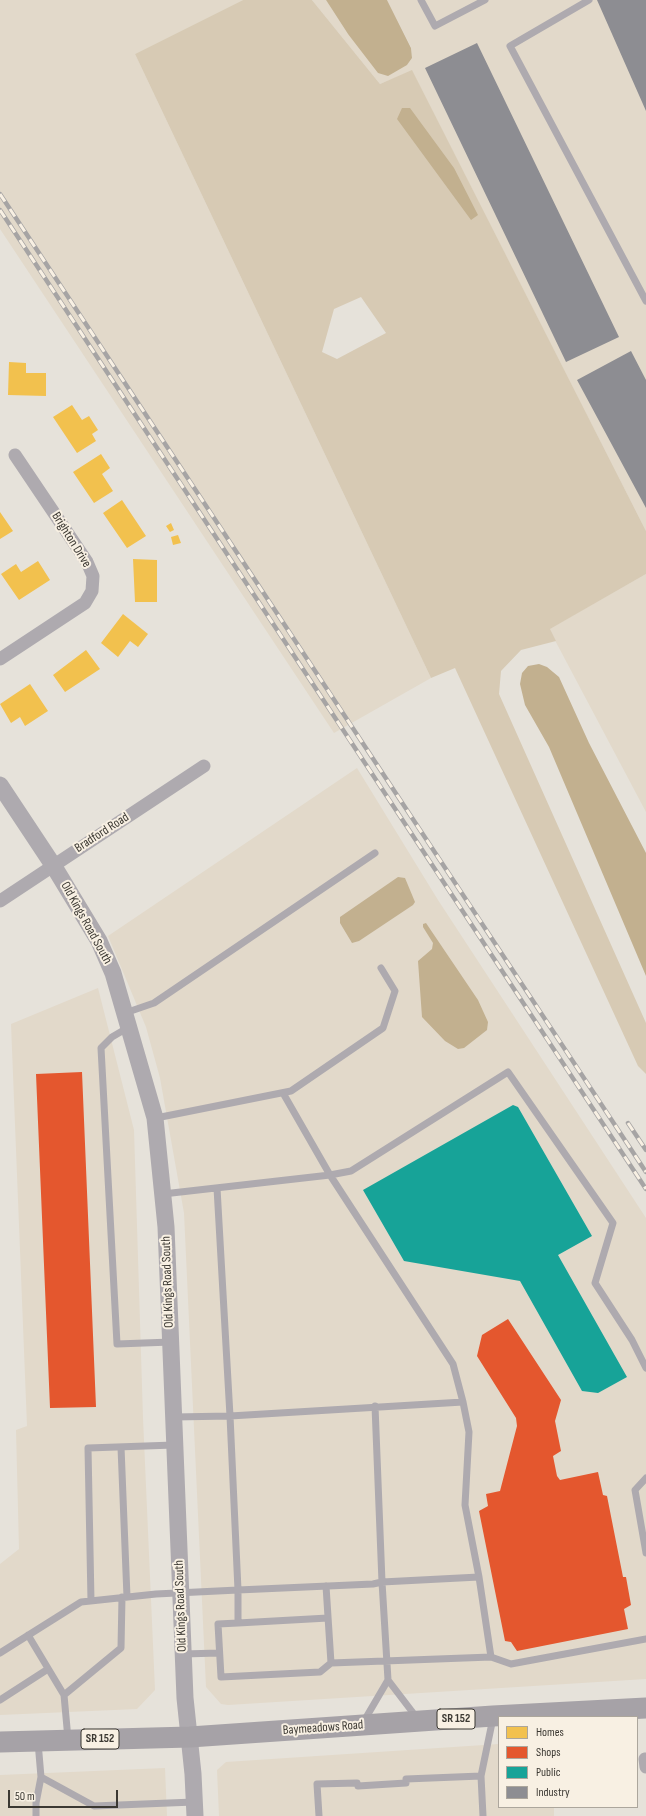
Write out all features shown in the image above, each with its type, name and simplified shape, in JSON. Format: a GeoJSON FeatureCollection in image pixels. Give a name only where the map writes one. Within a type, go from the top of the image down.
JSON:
{"type":"FeatureCollection","features":[{"type":"Feature","properties":{"kind":"main road","name":"Baymeadows Road"},"geometry":{"type":"LineString","coordinates":[[0,1742],[190,1737],[493,1716],[646,1708]]}},
{"type":"Feature","properties":{"kind":"street","name":"Brighton Drive"},"geometry":{"type":"LineString","coordinates":[[0,659],[85,603],[92,591],[93,576],[87,562],[16,455]]}},
{"type":"Feature","properties":{"kind":"street","name":"Bradford Road"},"geometry":{"type":"LineString","coordinates":[[0,901],[204,766]]}},
{"type":"Feature","properties":{"kind":"street","name":"Old Kings Road South"},"geometry":{"type":"LineString","coordinates":[[0,785],[53,865],[98,941],[112,973],[155,1118],[163,1194],[171,1342],[176,1445],[184,1698],[190,1737],[195,1809]]}},
{"type":"Feature","properties":{"kind":"lane"},"geometry":{"type":"LineString","coordinates":[[422,0],[435,26],[484,0]]}},
{"type":"Feature","properties":{"kind":"lane"},"geometry":{"type":"LineString","coordinates":[[589,0],[510,46],[646,301]]}},
{"type":"Feature","properties":{"kind":"lane"},"geometry":{"type":"LineString","coordinates":[[171,1342],[117,1344],[101,1048],[127,1020],[375,853]]}},
{"type":"Feature","properties":{"kind":"lane"},"geometry":{"type":"LineString","coordinates":[[155,1118],[291,1091],[383,1028],[395,991],[381,968]]}},
{"type":"Feature","properties":{"kind":"lane"},"geometry":{"type":"LineString","coordinates":[[163,1194],[330,1175],[351,1171],[508,1072],[613,1223],[595,1284],[632,1340],[646,1368]]}},
{"type":"Feature","properties":{"kind":"lane"},"geometry":{"type":"LineString","coordinates":[[283,1093],[330,1175],[453,1364],[469,1432],[465,1505],[479,1577],[491,1657]]}},
{"type":"Feature","properties":{"kind":"lane"},"geometry":{"type":"LineString","coordinates":[[217,1188],[230,1416],[238,1590],[238,1623]]}},
{"type":"Feature","properties":{"kind":"lane"},"geometry":{"type":"LineString","coordinates":[[174,1417],[230,1416],[375,1406],[463,1402]]}},
{"type":"Feature","properties":{"kind":"lane"},"geometry":{"type":"LineString","coordinates":[[375,1406],[382,1582],[388,1680],[419,1722]]}},
{"type":"Feature","properties":{"kind":"lane"},"geometry":{"type":"LineString","coordinates":[[91,1601],[88,1448],[176,1445]]}},
{"type":"Feature","properties":{"kind":"lane"},"geometry":{"type":"LineString","coordinates":[[64,1695],[121,1648],[124,1597],[121,1447]]}},
{"type":"Feature","properties":{"kind":"lane"},"geometry":{"type":"LineString","coordinates":[[646,1478],[635,1490],[646,1553]]}},
{"type":"Feature","properties":{"kind":"lane"},"geometry":{"type":"LineString","coordinates":[[0,1653],[81,1602],[180,1593],[373,1584],[382,1582],[479,1577]]}},
{"type":"Feature","properties":{"kind":"lane"},"geometry":{"type":"LineString","coordinates":[[326,1586],[331,1663]]}},
{"type":"Feature","properties":{"kind":"lane"},"geometry":{"type":"LineString","coordinates":[[328,1618],[218,1624],[221,1677],[320,1672],[331,1663],[386,1660],[491,1657],[511,1664],[646,1639]]}},
{"type":"Feature","properties":{"kind":"lane"},"geometry":{"type":"LineString","coordinates":[[28,1635],[64,1695],[68,1740]]}},
{"type":"Feature","properties":{"kind":"lane"},"geometry":{"type":"LineString","coordinates":[[182,1654],[219,1653]]}},
{"type":"Feature","properties":{"kind":"lane"},"geometry":{"type":"LineString","coordinates":[[0,1700],[48,1669]]}},
{"type":"Feature","properties":{"kind":"lane"},"geometry":{"type":"LineString","coordinates":[[361,1726],[388,1680]]}},
{"type":"Feature","properties":{"kind":"lane"},"geometry":{"type":"LineString","coordinates":[[483,1816],[481,1776],[493,1716]]}},
{"type":"Feature","properties":{"kind":"lane"},"geometry":{"type":"LineString","coordinates":[[36,1816],[36,1803],[41,1777],[38,1740]]}},
{"type":"Feature","properties":{"kind":"lane"},"geometry":{"type":"LineString","coordinates":[[319,1816],[317,1784],[358,1784],[481,1776]]}},
{"type":"Feature","properties":{"kind":"lane"},"geometry":{"type":"LineString","coordinates":[[41,1777],[94,1806],[195,1809]]}},
{"type":"Feature","properties":{"kind":"shaded area"},"geometry":{"type":"Polygon","coordinates":[[[0,0],[243,0],[135,54],[431,678],[334,733],[0,229],[0,0]]]}},
{"type":"Feature","properties":{"kind":"shaded area"},"geometry":{"type":"Polygon","coordinates":[[[243,0],[312,0],[380,84],[412,70],[646,531],[646,574],[550,629],[556,641],[521,650],[501,671],[499,694],[646,1023],[646,1074],[638,1066],[455,668],[431,678],[135,54],[243,0]],[[361,297],[334,309],[322,352],[337,359],[386,333],[361,297]]]}},
{"type":"Feature","properties":{"kind":"shaded area"},"geometry":{"type":"Polygon","coordinates":[[[312,0],[326,0],[348,34],[407,65],[412,58],[411,47],[387,0],[646,0],[646,531],[412,71],[380,84],[312,0]]]}},
{"type":"Feature","properties":{"kind":"shaded area"},"geometry":{"type":"Polygon","coordinates":[[[326,0],[387,0],[411,48],[412,58],[407,65],[388,76],[378,73],[348,34],[326,0]]]}},
{"type":"Feature","properties":{"kind":"shaded area"},"geometry":{"type":"Polygon","coordinates":[[[402,108],[410,108],[454,168],[478,215],[471,220],[397,119],[402,108]]]}},
{"type":"Feature","properties":{"kind":"shaded area"},"geometry":{"type":"Polygon","coordinates":[[[646,574],[646,812],[549,629],[646,574]]]}},
{"type":"Feature","properties":{"kind":"shaded area"},"geometry":{"type":"Polygon","coordinates":[[[539,664],[547,667],[559,677],[589,743],[646,853],[646,976],[549,747],[525,705],[520,684],[522,673],[528,666],[539,664]]]}},
{"type":"Feature","properties":{"kind":"shaded area"},"geometry":{"type":"Polygon","coordinates":[[[357,768],[438,900],[646,1218],[646,1679],[228,1705],[221,1704],[206,1687],[184,1213],[160,1078],[146,1027],[108,936],[357,768]]]}},
{"type":"Feature","properties":{"kind":"shaded area"},"geometry":{"type":"Polygon","coordinates":[[[398,877],[405,878],[415,902],[413,905],[359,941],[352,943],[340,923],[340,917],[398,877]]]}},
{"type":"Feature","properties":{"kind":"shaded area"},"geometry":{"type":"Polygon","coordinates":[[[426,923],[478,1000],[488,1022],[487,1030],[464,1048],[458,1049],[445,1041],[422,1017],[418,961],[432,949],[433,943],[423,927],[423,924],[426,923]]]}},
{"type":"Feature","properties":{"kind":"shaded area"},"geometry":{"type":"Polygon","coordinates":[[[98,988],[134,1130],[143,1418],[155,1690],[137,1709],[0,1715],[0,1564],[19,1549],[16,1430],[27,1426],[11,1024],[98,988]]]}},
{"type":"Feature","properties":{"kind":"shaded area"},"geometry":{"type":"Polygon","coordinates":[[[498,1744],[498,1808],[554,1808],[554,1816],[219,1816],[217,1770],[226,1762],[498,1744]]]}},
{"type":"Feature","properties":{"kind":"shaded area"},"geometry":{"type":"Polygon","coordinates":[[[165,1768],[167,1816],[0,1816],[0,1775],[165,1768]]]}},
{"type":"Feature","properties":{"kind":"building: Homes"},"geometry":{"type":"Polygon","coordinates":[[[9,362],[26,363],[26,373],[46,373],[46,396],[8,395],[9,362]]]}},
{"type":"Feature","properties":{"kind":"building: Homes"},"geometry":{"type":"Polygon","coordinates":[[[72,405],[82,420],[89,416],[98,430],[92,434],[96,441],[77,453],[53,417],[72,405]]]}},
{"type":"Feature","properties":{"kind":"building: Homes"},"geometry":{"type":"Polygon","coordinates":[[[101,454],[110,468],[102,474],[113,491],[94,503],[73,472],[101,454]]]}},
{"type":"Feature","properties":{"kind":"building: Homes"},"geometry":{"type":"Polygon","coordinates":[[[122,500],[146,536],[127,548],[103,513],[122,500]]]}},
{"type":"Feature","properties":{"kind":"building: Homes"},"geometry":{"type":"Polygon","coordinates":[[[0,512],[13,531],[0,539],[0,512]]]}},
{"type":"Feature","properties":{"kind":"building: Homes"},"geometry":{"type":"Polygon","coordinates":[[[171,523],[174,530],[170,532],[166,526],[171,523]]]}},
{"type":"Feature","properties":{"kind":"building: Homes"},"geometry":{"type":"Polygon","coordinates":[[[178,535],[181,543],[173,545],[171,537],[178,535]]]}},
{"type":"Feature","properties":{"kind":"building: Homes"},"geometry":{"type":"Polygon","coordinates":[[[133,559],[157,560],[157,602],[135,602],[133,559]]]}},
{"type":"Feature","properties":{"kind":"building: Homes"},"geometry":{"type":"Polygon","coordinates":[[[38,561],[50,580],[19,600],[1,574],[16,564],[21,572],[38,561]]]}},
{"type":"Feature","properties":{"kind":"building: Homes"},"geometry":{"type":"Polygon","coordinates":[[[123,614],[148,634],[138,647],[130,641],[118,657],[101,643],[123,614]]]}},
{"type":"Feature","properties":{"kind":"building: Homes"},"geometry":{"type":"Polygon","coordinates":[[[86,650],[100,669],[65,692],[53,675],[86,650]]]}},
{"type":"Feature","properties":{"kind":"building: Homes"},"geometry":{"type":"Polygon","coordinates":[[[30,684],[48,711],[25,726],[20,717],[11,723],[0,704],[30,684]]]}},
{"type":"Feature","properties":{"kind":"building: Shops"},"geometry":{"type":"Polygon","coordinates":[[[82,1072],[96,1407],[50,1408],[36,1074],[82,1072]]]}},
{"type":"Feature","properties":{"kind":"building: Shops"},"geometry":{"type":"Polygon","coordinates":[[[508,1319],[561,1400],[555,1421],[561,1451],[553,1456],[557,1476],[560,1480],[598,1472],[603,1495],[607,1496],[623,1577],[626,1577],[631,1605],[624,1609],[628,1629],[517,1651],[511,1642],[505,1641],[479,1511],[488,1506],[486,1494],[500,1491],[517,1426],[516,1418],[477,1356],[482,1335],[508,1319]]]}},
{"type":"Feature","properties":{"kind":"building: Public"},"geometry":{"type":"Polygon","coordinates":[[[513,1105],[518,1107],[592,1236],[558,1255],[627,1377],[598,1393],[582,1391],[520,1281],[404,1261],[363,1190],[513,1105]]]}},
{"type":"Feature","properties":{"kind":"building: Industry"},"geometry":{"type":"Polygon","coordinates":[[[597,0],[646,0],[646,111],[597,0]]]}},
{"type":"Feature","properties":{"kind":"building: Industry"},"geometry":{"type":"Polygon","coordinates":[[[477,43],[619,337],[566,362],[425,68],[477,43]]]}},
{"type":"Feature","properties":{"kind":"building: Industry"},"geometry":{"type":"Polygon","coordinates":[[[631,351],[646,380],[646,508],[577,380],[631,351]]]}},
{"type":"Feature","properties":{"kind":"railway"},"geometry":{"type":"LineString","coordinates":[[0,194],[646,1172]]}},
{"type":"Feature","properties":{"kind":"railway"},"geometry":{"type":"LineString","coordinates":[[0,210],[646,1189]]}},
{"type":"Feature","properties":{"kind":"railway"},"geometry":{"type":"LineString","coordinates":[[628,1123],[646,1150]]}}]}
